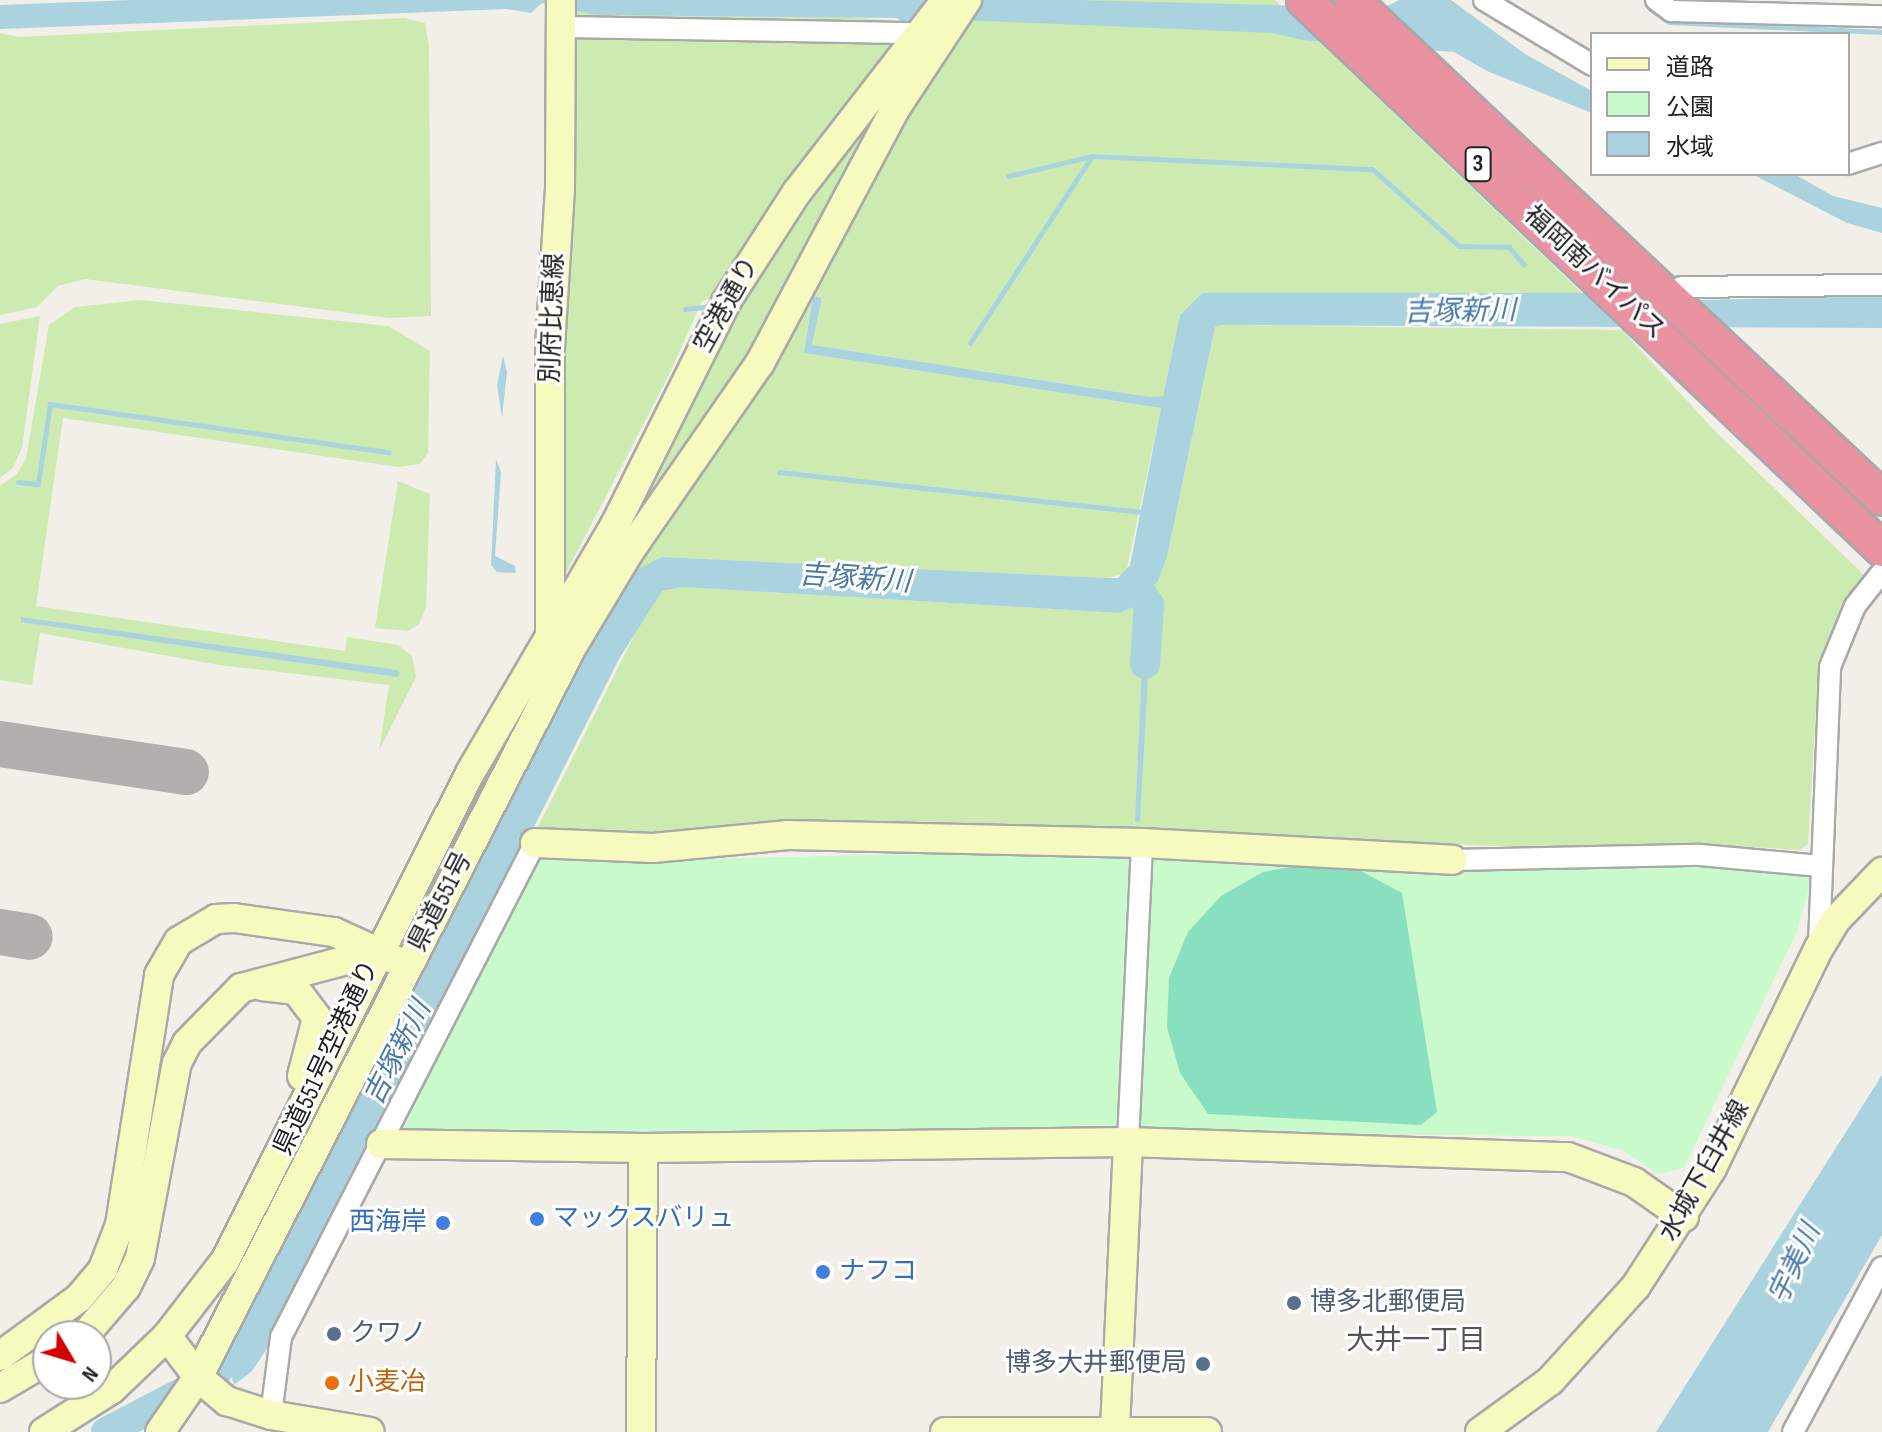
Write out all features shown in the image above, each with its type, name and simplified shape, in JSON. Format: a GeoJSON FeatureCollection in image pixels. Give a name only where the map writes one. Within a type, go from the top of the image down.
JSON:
{"type":"FeatureCollection","features":[{"type":"Feature","properties":{"kind":"highway","name":"福岡南バイパス"},"geometry":{"type":"LineString","coordinates":[[1305,2],[1661,336],[1882,549]]}},
{"type":"Feature","properties":{"kind":"highway","name":"福岡南バイパス"},"geometry":{"type":"LineString","coordinates":[[1359,2],[1409,54],[1667,286],[1709,336],[1882,498]]}},
{"type":"Feature","properties":{"kind":"street","name":"空港通り"},"geometry":{"type":"LineString","coordinates":[[550,635],[615,525],[749,262],[797,192],[932,35],[946,0]]}},
{"type":"Feature","properties":{"kind":"street"},"geometry":{"type":"LineString","coordinates":[[561,13],[932,35],[967,0]]}},
{"type":"Feature","properties":{"kind":"street"},"geometry":{"type":"LineString","coordinates":[[1484,0],[1590,64]]}},
{"type":"Feature","properties":{"kind":"street"},"geometry":{"type":"LineString","coordinates":[[1656,0],[1671,11],[1882,16]]}},
{"type":"Feature","properties":{"kind":"street","name":"別府比恵線"},"geometry":{"type":"LineString","coordinates":[[550,635],[550,347],[560,188],[561,13]]}},
{"type":"Feature","properties":{"kind":"street","name":"県道551号"},"geometry":{"type":"LineString","coordinates":[[166,1425],[191,1368],[217,1333],[564,666],[629,552],[760,363],[932,35]]}},
{"type":"Feature","properties":{"kind":"street"},"geometry":{"type":"LineString","coordinates":[[1850,163],[1882,153]]}},
{"type":"Feature","properties":{"kind":"street"},"geometry":{"type":"LineString","coordinates":[[1667,286],[1882,285]]}},
{"type":"Feature","properties":{"kind":"street"},"geometry":{"type":"LineString","coordinates":[[1819,948],[1830,667],[1855,606],[1882,572]]}},
{"type":"Feature","properties":{"kind":"street","name":"県道551号空港通り"},"geometry":{"type":"LineString","coordinates":[[44,1432],[112,1389],[167,1336],[225,1261],[281,1154],[377,952],[470,773],[550,635]]}},
{"type":"Feature","properties":{"kind":"street"},"geometry":{"type":"LineString","coordinates":[[271,1415],[281,1337],[535,843],[653,848],[788,835],[1142,843],[1453,860],[1700,855],[1820,866]]}},
{"type":"Feature","properties":{"kind":"street"},"geometry":{"type":"LineString","coordinates":[[1115,1430],[1142,843]]}},
{"type":"Feature","properties":{"kind":"street","name":"水城下臼井線"},"geometry":{"type":"LineString","coordinates":[[1480,1432],[1550,1381],[1594,1339],[1684,1217],[1819,948],[1835,921],[1882,872]]}},
{"type":"Feature","properties":{"kind":"street"},"geometry":{"type":"LineString","coordinates":[[0,1356],[79,1298],[103,1269],[120,1225],[159,975],[179,941],[216,919],[234,918],[334,932],[409,966]]}},
{"type":"Feature","properties":{"kind":"street"},"geometry":{"type":"LineString","coordinates":[[98,1320],[119,1297],[140,1258],[177,1063],[196,1032],[241,988],[377,952]]}},
{"type":"Feature","properties":{"kind":"street"},"geometry":{"type":"LineString","coordinates":[[241,988],[277,985],[296,990],[317,1018],[281,1154]]}},
{"type":"Feature","properties":{"kind":"street"},"geometry":{"type":"LineString","coordinates":[[381,1144],[643,1148],[1128,1142],[1568,1157],[1634,1182],[1684,1217]]}},
{"type":"Feature","properties":{"kind":"street"},"geometry":{"type":"LineString","coordinates":[[641,1432],[643,1148]]}},
{"type":"Feature","properties":{"kind":"street"},"geometry":{"type":"LineString","coordinates":[[1793,1432],[1882,1267]]}},
{"type":"Feature","properties":{"kind":"street"},"geometry":{"type":"LineString","coordinates":[[167,1336],[191,1368],[227,1401],[301,1427],[370,1432]]}},
{"type":"Feature","properties":{"kind":"street"},"geometry":{"type":"LineString","coordinates":[[0,1388],[32,1369]]}},
{"type":"Feature","properties":{"kind":"street"},"geometry":{"type":"LineString","coordinates":[[945,1432],[1207,1432]]}},
{"type":"Feature","properties":{"kind":"green space"},"geometry":{"type":"Polygon","coordinates":[[[576,0],[676,0],[913,23],[784,184],[713,294],[701,303],[670,373],[566,573],[555,571],[576,0]]]}},
{"type":"Feature","properties":{"kind":"green space"},"geometry":{"type":"Polygon","coordinates":[[[978,0],[1275,0],[1582,293],[1202,293],[1180,315],[1163,396],[1150,397],[812,345],[822,298],[813,296],[804,353],[1161,408],[1126,573],[1109,578],[662,557],[613,593],[978,0]]]}},
{"type":"Feature","properties":{"kind":"green space"},"geometry":{"type":"Polygon","coordinates":[[[404,18],[425,23],[429,46],[431,316],[389,318],[85,279],[58,286],[37,307],[0,315],[0,33],[19,37],[404,18]]]}},
{"type":"Feature","properties":{"kind":"green space"},"geometry":{"type":"Polygon","coordinates":[[[883,101],[792,286],[540,693],[499,746],[758,267],[883,101]]]}},
{"type":"Feature","properties":{"kind":"green space"},"geometry":{"type":"Polygon","coordinates":[[[141,300],[388,326],[430,351],[428,453],[420,464],[398,467],[63,418],[36,606],[345,651],[347,637],[398,645],[412,656],[416,677],[379,751],[389,685],[219,665],[40,633],[32,685],[0,680],[0,486],[17,474],[26,458],[49,325],[75,307],[141,300]]]}},
{"type":"Feature","properties":{"kind":"green space"},"geometry":{"type":"Polygon","coordinates":[[[40,316],[22,448],[13,468],[0,478],[0,324],[40,316]]]}},
{"type":"Feature","properties":{"kind":"green space"},"geometry":{"type":"Polygon","coordinates":[[[1215,327],[1622,330],[1713,429],[1865,576],[1844,601],[1818,675],[1808,844],[1800,850],[1703,844],[1560,849],[1135,829],[847,826],[653,840],[535,833],[651,602],[662,591],[682,587],[1119,613],[1138,605],[1158,581],[1167,557],[1215,327]]]}},
{"type":"Feature","properties":{"kind":"green space"},"geometry":{"type":"Polygon","coordinates":[[[398,481],[430,494],[426,608],[419,624],[408,631],[375,628],[398,481]]]}},
{"type":"Feature","properties":{"kind":"green space"},"geometry":{"type":"Polygon","coordinates":[[[1134,849],[1119,1133],[652,1138],[402,1131],[535,855],[659,860],[1134,849]]]}},
{"type":"Feature","properties":{"kind":"green space"},"geometry":{"type":"Polygon","coordinates":[[[1151,852],[1485,866],[1692,864],[1806,874],[1811,880],[1797,931],[1684,1168],[1658,1174],[1624,1151],[1572,1136],[1137,1133],[1151,852]]]}},
{"type":"Feature","properties":{"kind":"green space"},"geometry":{"type":"Polygon","coordinates":[[[1311,863],[1359,870],[1402,893],[1437,1112],[1421,1125],[1208,1114],[1180,1073],[1167,1027],[1169,978],[1188,932],[1221,896],[1263,872],[1311,863]]]}},
{"type":"Feature","properties":{"kind":"water"},"geometry":{"type":"Polygon","coordinates":[[[132,0],[1079,0],[1383,8],[1399,0],[1451,0],[1525,54],[1590,90],[1590,112],[1487,71],[1454,52],[1302,40],[1273,33],[984,21],[903,23],[897,18],[596,15],[542,3],[531,13],[506,9],[0,29],[0,5],[132,0]]]}},
{"type":"Feature","properties":{"kind":"water"},"geometry":{"type":"Polygon","coordinates":[[[1756,176],[1798,176],[1833,196],[1882,208],[1882,233],[1847,223],[1756,176]]]}},
{"type":"Feature","properties":{"kind":"water"},"geometry":{"type":"Polygon","coordinates":[[[1202,293],[1582,293],[1701,300],[1882,296],[1882,328],[1221,325],[1215,327],[1167,557],[1158,581],[1138,605],[1119,613],[682,587],[662,591],[619,659],[278,1332],[252,1371],[234,1385],[223,1346],[556,701],[630,573],[662,557],[1109,578],[1118,578],[1130,565],[1161,408],[804,353],[813,296],[822,298],[812,345],[1150,397],[1163,396],[1180,315],[1202,293]]]}},
{"type":"Feature","properties":{"kind":"water"},"geometry":{"type":"Polygon","coordinates":[[[503,356],[507,372],[502,418],[497,385],[503,356]]]}},
{"type":"Feature","properties":{"kind":"water"},"geometry":{"type":"Polygon","coordinates":[[[496,459],[501,472],[495,556],[515,566],[516,573],[497,572],[491,565],[496,459]]]}},
{"type":"Feature","properties":{"kind":"water"},"geometry":{"type":"Polygon","coordinates":[[[21,617],[397,670],[400,673],[397,677],[21,622],[21,617]]]}},
{"type":"Feature","properties":{"kind":"water"},"geometry":{"type":"Polygon","coordinates":[[[1144,622],[1151,622],[1140,821],[1135,822],[1144,622]]]}},
{"type":"Feature","properties":{"kind":"water","name":"宇美川"},"geometry":{"type":"Polygon","coordinates":[[[1882,1075],[1882,1235],[1768,1432],[1656,1432],[1882,1075]]]}},
{"type":"Feature","properties":{"kind":"water"},"geometry":{"type":"Polygon","coordinates":[[[133,1408],[132,1432],[91,1432],[133,1408]]]}},
{"type":"Feature","properties":{"kind":"waterway"},"geometry":{"type":"LineString","coordinates":[[1650,9],[1669,22],[1882,32]]}},
{"type":"Feature","properties":{"kind":"waterway"},"geometry":{"type":"LineString","coordinates":[[1008,176],[1092,156]]}},
{"type":"Feature","properties":{"kind":"waterway"},"geometry":{"type":"LineString","coordinates":[[970,343],[1092,156],[1372,169],[1459,246],[1509,247],[1524,265]]}},
{"type":"Feature","properties":{"kind":"waterway"},"geometry":{"type":"LineString","coordinates":[[685,309],[714,306]]}},
{"type":"Feature","properties":{"kind":"waterway"},"geometry":{"type":"LineString","coordinates":[[18,482],[38,484],[50,404],[389,452]]}},
{"type":"Feature","properties":{"kind":"waterway"},"geometry":{"type":"LineString","coordinates":[[779,472],[1144,512]]}},
{"type":"Feature","properties":{"kind":"waterway"},"geometry":{"type":"LineString","coordinates":[[1137,587],[1149,605],[1145,664]]}},
{"type":"Feature","properties":{"kind":"waterway"},"geometry":{"type":"LineString","coordinates":[[1146,593],[1148,627]]}},
{"type":"Feature","properties":{"kind":"waterway","name":"吉塚新川"},"geometry":{"type":"LineString","coordinates":[[106,1432],[214,1376],[249,1327]]}},
{"type":"Feature","properties":{"kind":"taxiway"},"geometry":{"type":"LineString","coordinates":[[0,744],[186,772]]}},
{"type":"Feature","properties":{"kind":"taxiway"},"geometry":{"type":"LineString","coordinates":[[0,932],[30,937]]}},
{"type":"Feature","properties":{"kind":"place","name":"マックスバリュ"},"geometry":{"type":"Point","coordinates":[537,1219]}},
{"type":"Feature","properties":{"kind":"place","name":"西海岸"},"geometry":{"type":"Point","coordinates":[443,1223]}},
{"type":"Feature","properties":{"kind":"place","name":"ナフコ"},"geometry":{"type":"Point","coordinates":[823,1272]}},
{"type":"Feature","properties":{"kind":"place","name":"博多北郵便局"},"geometry":{"type":"Point","coordinates":[1294,1303]}},
{"type":"Feature","properties":{"kind":"place","name":"クワノ"},"geometry":{"type":"Point","coordinates":[334,1334]}},
{"type":"Feature","properties":{"kind":"place","name":"博多大井郵便局"},"geometry":{"type":"Point","coordinates":[1203,1364]}},
{"type":"Feature","properties":{"kind":"place","name":"小麦冶"},"geometry":{"type":"Point","coordinates":[332,1383]}},
{"type":"Feature","properties":{"kind":"district","name":"大井一丁目"},"geometry":{"type":"Point","coordinates":[1416,1341]}}]}
